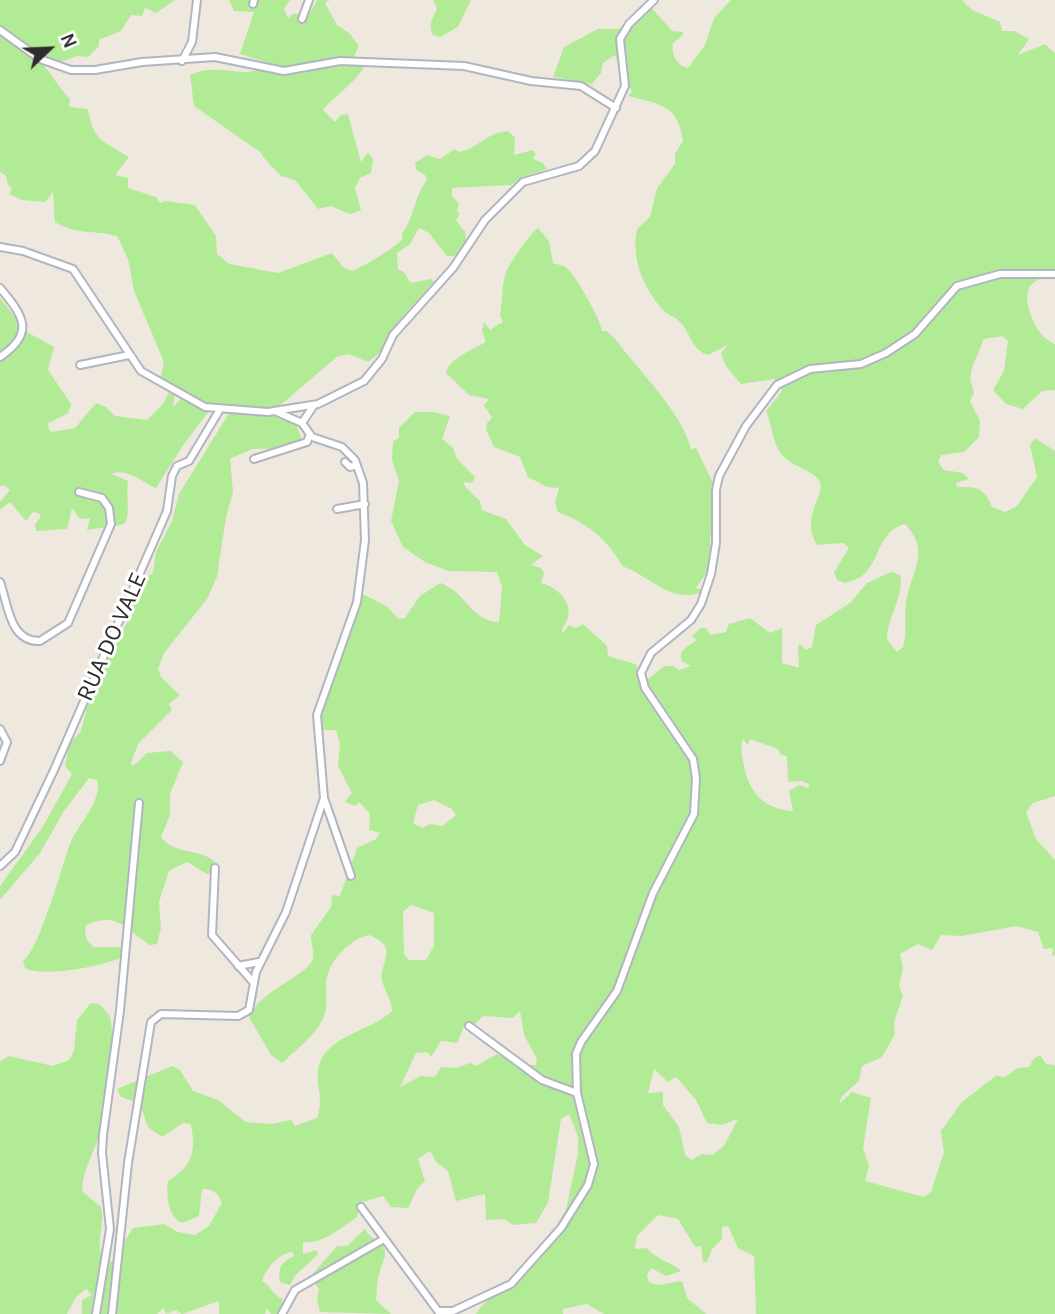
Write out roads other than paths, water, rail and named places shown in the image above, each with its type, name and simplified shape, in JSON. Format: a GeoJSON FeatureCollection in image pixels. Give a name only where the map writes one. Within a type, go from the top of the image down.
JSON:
{"type":"FeatureCollection","features":[{"type":"Feature","properties":{"kind":"street"},"geometry":{"type":"LineString","coordinates":[[182,61],[192,42],[197,0]]}},
{"type":"Feature","properties":{"kind":"street"},"geometry":{"type":"LineString","coordinates":[[302,19],[309,0]]}},
{"type":"Feature","properties":{"kind":"street"},"geometry":{"type":"LineString","coordinates":[[0,247],[23,251],[73,269],[141,371],[205,407],[219,411],[272,411],[314,405],[341,395],[364,381],[382,359],[393,335],[453,268],[485,220],[523,182],[579,166],[595,150],[625,86],[620,39],[629,24],[654,0]]}},
{"type":"Feature","properties":{"kind":"street"},"geometry":{"type":"LineString","coordinates":[[0,30],[40,59],[71,70],[95,70],[142,62],[226,58],[284,71],[340,61],[464,66],[531,81],[581,86],[616,107]]}},
{"type":"Feature","properties":{"kind":"street"},"geometry":{"type":"LineString","coordinates":[[361,1207],[435,1312],[453,1311],[511,1284],[580,1201],[594,1164],[577,1093],[575,1069],[581,1042],[617,991],[653,893],[694,814],[696,778],[693,759],[645,688],[641,673],[651,653],[684,626],[701,604],[711,574],[716,542],[717,484],[746,426],[780,382],[810,369],[860,365],[886,352],[915,334],[957,286],[1000,274],[1055,274]]}},
{"type":"Feature","properties":{"kind":"street"},"geometry":{"type":"LineString","coordinates":[[0,288],[19,310],[23,329],[19,341],[0,357]]}},
{"type":"Feature","properties":{"kind":"street"},"geometry":{"type":"LineString","coordinates":[[80,365],[129,355]]}},
{"type":"Feature","properties":{"kind":"street"},"geometry":{"type":"LineString","coordinates":[[302,423],[314,405]]}},
{"type":"Feature","properties":{"kind":"street","name":"RUA DO VALE"},"geometry":{"type":"LineString","coordinates":[[0,866],[15,852],[54,770],[167,512],[172,476],[177,466],[189,461],[219,411]]}},
{"type":"Feature","properties":{"kind":"street"},"geometry":{"type":"LineString","coordinates":[[272,411],[302,423],[310,434],[342,447],[357,465],[365,504],[365,540],[357,602],[317,715],[324,798],[351,876]]}},
{"type":"Feature","properties":{"kind":"street"},"geometry":{"type":"LineString","coordinates":[[254,459],[307,442],[310,434]]}},
{"type":"Feature","properties":{"kind":"street"},"geometry":{"type":"LineString","coordinates":[[345,463],[350,467],[357,465]]}},
{"type":"Feature","properties":{"kind":"street"},"geometry":{"type":"LineString","coordinates":[[0,582],[11,621],[25,637],[40,641],[65,627],[111,524],[109,508],[102,498],[79,492]]}},
{"type":"Feature","properties":{"kind":"street"},"geometry":{"type":"LineString","coordinates":[[337,509],[365,504]]}},
{"type":"Feature","properties":{"kind":"street"},"geometry":{"type":"LineString","coordinates":[[0,729],[7,742],[0,761]]}},
{"type":"Feature","properties":{"kind":"street"},"geometry":{"type":"LineString","coordinates":[[112,1314],[128,1163],[151,1021],[161,1014],[238,1016],[249,1010],[259,962],[286,912],[324,798]]}},
{"type":"Feature","properties":{"kind":"street"},"geometry":{"type":"LineString","coordinates":[[96,1314],[110,1220],[103,1144],[120,1011],[139,803]]}},
{"type":"Feature","properties":{"kind":"street"},"geometry":{"type":"LineString","coordinates":[[215,868],[210,929],[237,966],[253,982]]}},
{"type":"Feature","properties":{"kind":"street"},"geometry":{"type":"LineString","coordinates":[[237,966],[259,962]]}},
{"type":"Feature","properties":{"kind":"street"},"geometry":{"type":"LineString","coordinates":[[469,1026],[542,1080],[577,1093]]}},
{"type":"Feature","properties":{"kind":"street"},"geometry":{"type":"LineString","coordinates":[[282,1314],[295,1290],[384,1239]]}}]}
